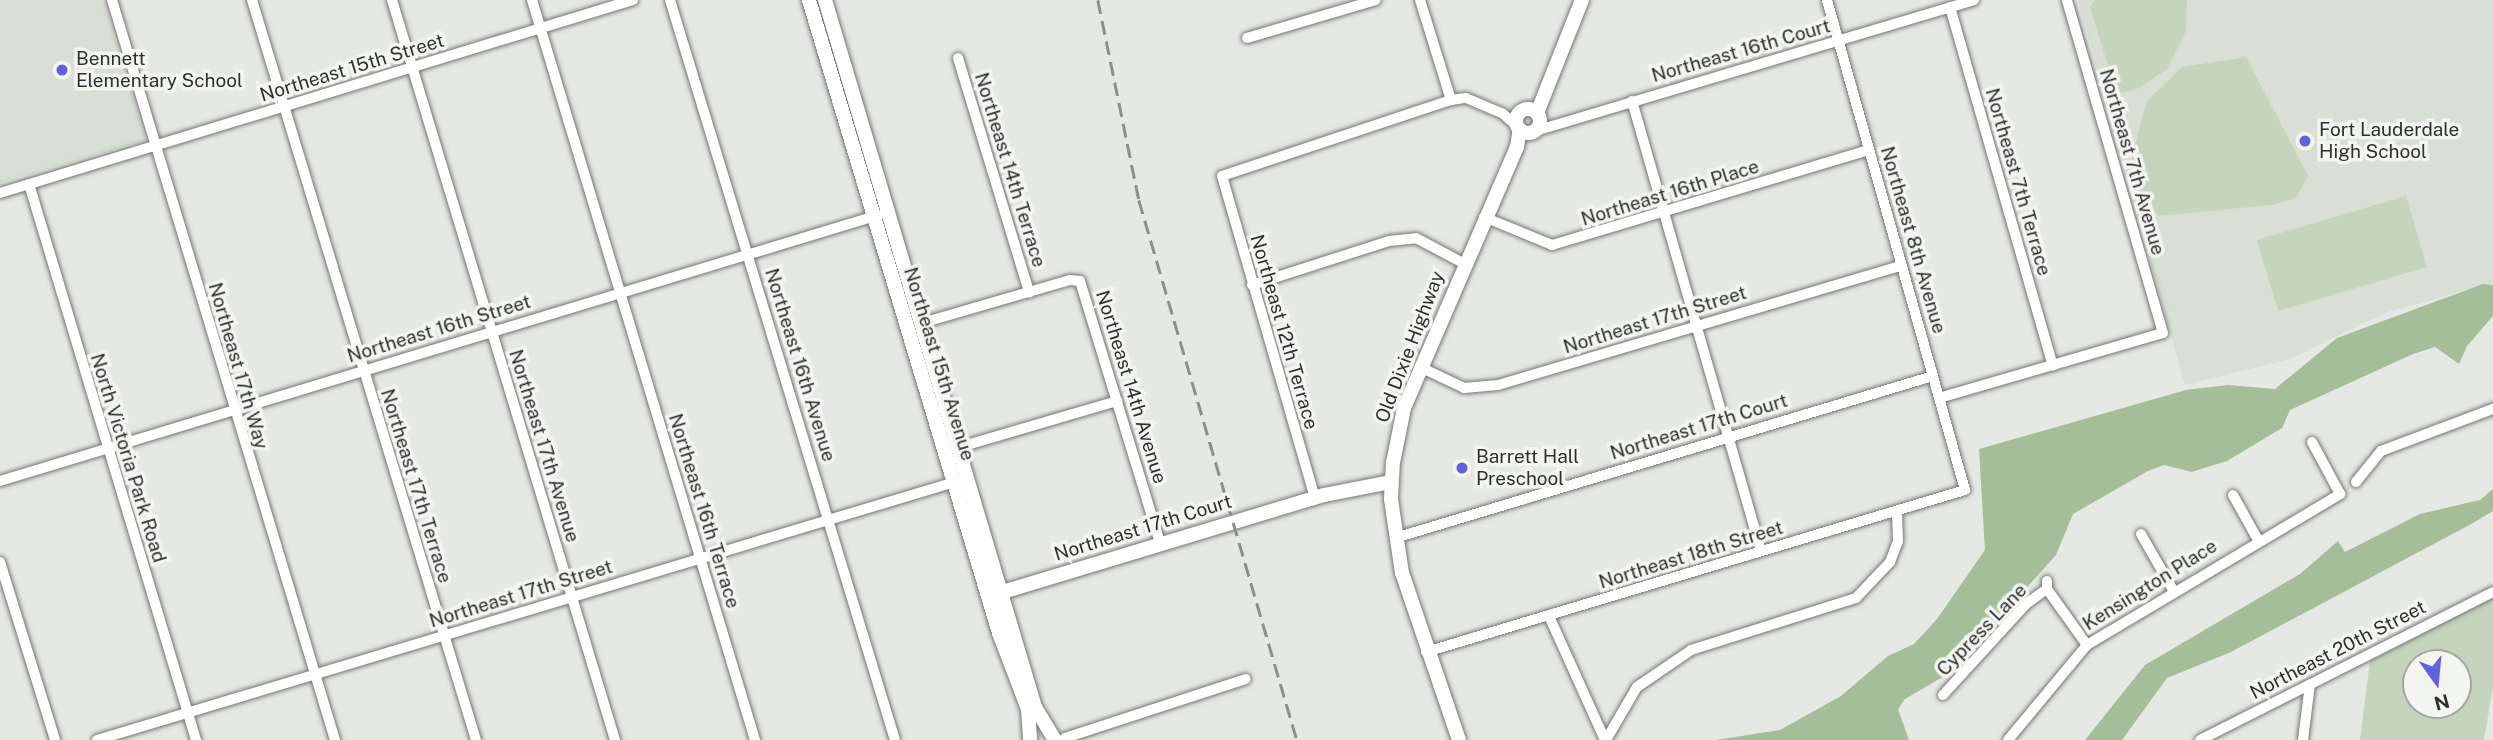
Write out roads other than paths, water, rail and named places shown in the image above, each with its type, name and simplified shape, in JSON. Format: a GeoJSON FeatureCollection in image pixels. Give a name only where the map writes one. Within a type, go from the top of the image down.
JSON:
{"type":"FeatureCollection","features":[{"type":"Feature","properties":{"kind":"street","name":"Northeast 17th Way"},"geometry":{"type":"LineString","coordinates":[[112,0],[232,410],[335,740]]}},
{"type":"Feature","properties":{"kind":"street","name":"Northeast 17th Terrace"},"geometry":{"type":"LineString","coordinates":[[253,0],[362,371],[476,740]]}},
{"type":"Feature","properties":{"kind":"street","name":"Northeast 17th Avenue"},"geometry":{"type":"LineString","coordinates":[[393,0],[490,332],[615,740]]}},
{"type":"Feature","properties":{"kind":"street","name":"Northeast 16th Terrace"},"geometry":{"type":"LineString","coordinates":[[532,0],[617,294],[702,559],[755,740]]}},
{"type":"Feature","properties":{"kind":"street","name":"Northeast 15th Street"},"geometry":{"type":"LineString","coordinates":[[0,193],[633,0]]}},
{"type":"Feature","properties":{"kind":"street","name":"Northeast 16th Avenue"},"geometry":{"type":"LineString","coordinates":[[670,0],[895,740]]}},
{"type":"Feature","properties":{"kind":"street","name":"Northeast 15th Avenue"},"geometry":{"type":"LineString","coordinates":[[809,0],[922,323],[1035,707],[1057,738]]}},
{"type":"Feature","properties":{"kind":"street","name":"Northeast 15th Avenue"},"geometry":{"type":"LineString","coordinates":[[825,0],[955,482],[988,596],[1028,709],[1030,740]]}},
{"type":"Feature","properties":{"kind":"street"},"geometry":{"type":"LineString","coordinates":[[1247,38],[1376,0]]}},
{"type":"Feature","properties":{"kind":"street"},"geometry":{"type":"LineString","coordinates":[[1420,0],[1451,100],[1466,98],[1528,122]]}},
{"type":"Feature","properties":{"kind":"street","name":"Old Dixie Highway"},"geometry":{"type":"LineString","coordinates":[[1459,740],[1426,652],[1395,538],[1391,482],[1404,408],[1420,367],[1463,263],[1582,0]]}},
{"type":"Feature","properties":{"kind":"street","name":"Northeast 8th Avenue"},"geometry":{"type":"LineString","coordinates":[[1827,0],[1965,489]]}},
{"type":"Feature","properties":{"kind":"street","name":"Northeast 16th Court"},"geometry":{"type":"LineString","coordinates":[[1528,122],[1558,123],[1974,0]]}},
{"type":"Feature","properties":{"kind":"street","name":"Northeast 7th Avenue"},"geometry":{"type":"LineString","coordinates":[[2053,366],[2163,333],[2067,0]]}},
{"type":"Feature","properties":{"kind":"street","name":"Northeast 7th Terrace"},"geometry":{"type":"LineString","coordinates":[[1950,7],[2053,366]]}},
{"type":"Feature","properties":{"kind":"street","name":"Northeast 14th Terrace"},"geometry":{"type":"LineString","coordinates":[[958,58],[1028,292]]}},
{"type":"Feature","properties":{"kind":"street","name":"Northeast 12th Terrace"},"geometry":{"type":"LineString","coordinates":[[1315,498],[1222,176],[1451,100]]}},
{"type":"Feature","properties":{"kind":"street"},"geometry":{"type":"LineString","coordinates":[[1633,101],[1761,551]]}},
{"type":"Feature","properties":{"kind":"street","name":"Northeast 16th Place"},"geometry":{"type":"LineString","coordinates":[[1484,217],[1552,245],[1869,150]]}},
{"type":"Feature","properties":{"kind":"street","name":"North Victoria Park Road"},"geometry":{"type":"LineString","coordinates":[[29,184],[106,449],[196,740]]}},
{"type":"Feature","properties":{"kind":"street","name":"Northeast 16th Street"},"geometry":{"type":"LineString","coordinates":[[0,481],[882,214]]}},
{"type":"Feature","properties":{"kind":"street"},"geometry":{"type":"LineString","coordinates":[[1252,285],[1416,238],[1463,263]]}},
{"type":"Feature","properties":{"kind":"street","name":"Northeast 17th Street"},"geometry":{"type":"LineString","coordinates":[[1420,367],[1479,389],[1902,265]]}},
{"type":"Feature","properties":{"kind":"street","name":"Northeast 14th Avenue"},"geometry":{"type":"LineString","coordinates":[[1028,292],[1080,281],[1160,543]]}},
{"type":"Feature","properties":{"kind":"street"},"geometry":{"type":"LineString","coordinates":[[922,323],[1028,292]]}},
{"type":"Feature","properties":{"kind":"street"},"geometry":{"type":"LineString","coordinates":[[1939,398],[2053,366]]}},
{"type":"Feature","properties":{"kind":"street","name":"Northeast 17th Court"},"geometry":{"type":"LineString","coordinates":[[1395,538],[1933,376]]}},
{"type":"Feature","properties":{"kind":"street"},"geometry":{"type":"LineString","coordinates":[[960,447],[1116,401]]}},
{"type":"Feature","properties":{"kind":"street"},"geometry":{"type":"LineString","coordinates":[[2356,482],[2381,451],[2493,409]]}},
{"type":"Feature","properties":{"kind":"street","name":"Kensington Place"},"geometry":{"type":"LineString","coordinates":[[2008,740],[2087,645],[2173,590],[2340,494],[2312,442]]}},
{"type":"Feature","properties":{"kind":"street","name":"Northeast 17th Street"},"geometry":{"type":"LineString","coordinates":[[97,740],[955,482]]}},
{"type":"Feature","properties":{"kind":"street","name":"Northeast 17th Court"},"geometry":{"type":"LineString","coordinates":[[988,596],[1315,498],[1391,482]]}},
{"type":"Feature","properties":{"kind":"street","name":"Northeast 18th Street"},"geometry":{"type":"LineString","coordinates":[[1426,652],[1897,513],[1965,489]]}},
{"type":"Feature","properties":{"kind":"street"},"geometry":{"type":"LineString","coordinates":[[2233,495],[2258,540]]}},
{"type":"Feature","properties":{"kind":"street"},"geometry":{"type":"LineString","coordinates":[[1606,740],[1637,687],[1691,650],[1856,598],[1890,562],[1898,541],[1897,513]]}},
{"type":"Feature","properties":{"kind":"street"},"geometry":{"type":"LineString","coordinates":[[2141,534],[2173,590]]}},
{"type":"Feature","properties":{"kind":"street"},"geometry":{"type":"LineString","coordinates":[[0,562],[55,740]]}},
{"type":"Feature","properties":{"kind":"street","name":"Cypress Lane"},"geometry":{"type":"LineString","coordinates":[[1943,695],[2026,604],[2047,585],[2087,645]]}},
{"type":"Feature","properties":{"kind":"street","name":"Northeast 20th Street"},"geometry":{"type":"LineString","coordinates":[[2200,740],[2493,592]]}},
{"type":"Feature","properties":{"kind":"street"},"geometry":{"type":"LineString","coordinates":[[1549,616],[1606,740]]}},
{"type":"Feature","properties":{"kind":"street"},"geometry":{"type":"LineString","coordinates":[[1030,740],[1037,733],[1057,738],[1246,679]]}},
{"type":"Feature","properties":{"kind":"street"},"geometry":{"type":"LineString","coordinates":[[2303,740],[2309,684]]}},
{"type":"Feature","properties":{"kind":"railway"},"geometry":{"type":"LineString","coordinates":[[1098,0],[1139,200],[1297,740]]}},
{"type":"Feature","properties":{"kind":"place","name":"Bennett Elementary School"},"geometry":{"type":"Point","coordinates":[62,70]}},
{"type":"Feature","properties":{"kind":"place","name":"Fort Lauderdale High School"},"geometry":{"type":"Point","coordinates":[2305,141]}},
{"type":"Feature","properties":{"kind":"place","name":"Barrett Hall Preschool"},"geometry":{"type":"Point","coordinates":[1462,468]}}]}
